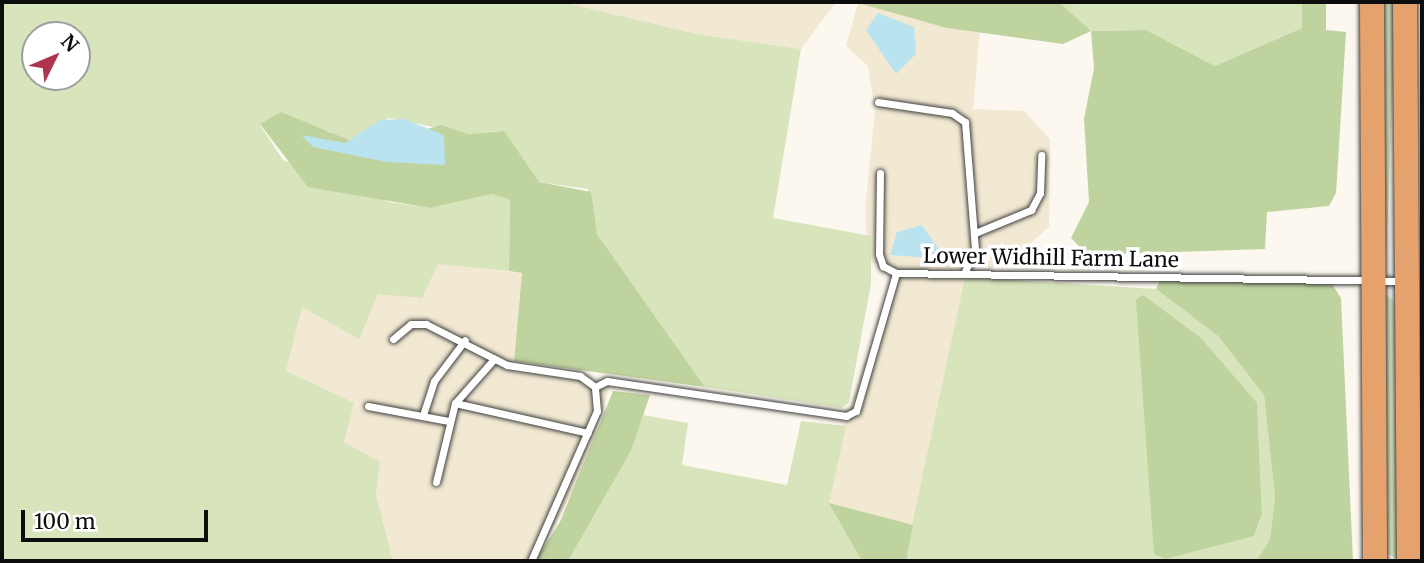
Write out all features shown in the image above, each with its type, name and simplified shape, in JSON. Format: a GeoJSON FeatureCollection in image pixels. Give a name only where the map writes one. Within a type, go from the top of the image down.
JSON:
{"type":"FeatureCollection","features":[{"type":"Feature","properties":{"kind":"highway"},"geometry":{"type":"LineString","coordinates":[[1372,2],[1375,561]]}},
{"type":"Feature","properties":{"kind":"highway"},"geometry":{"type":"LineString","coordinates":[[1405,2],[1409,561]]}},
{"type":"Feature","properties":{"kind":"lane"},"geometry":{"type":"LineString","coordinates":[[878,102],[952,113],[965,122],[975,233],[974,259],[965,271]]}},
{"type":"Feature","properties":{"kind":"lane"},"geometry":{"type":"LineString","coordinates":[[975,233],[1031,210],[1040,193],[1041,155]]}},
{"type":"Feature","properties":{"kind":"lane"},"geometry":{"type":"LineString","coordinates":[[880,173],[879,254],[883,266],[896,273]]}},
{"type":"Feature","properties":{"kind":"lane","name":"Lower Widhill Farm Lane"},"geometry":{"type":"LineString","coordinates":[[393,340],[416,323],[465,340],[494,359],[580,376],[595,387],[607,382],[852,415],[896,273],[965,271],[1406,281]]}},
{"type":"Feature","properties":{"kind":"lane"},"geometry":{"type":"LineString","coordinates":[[423,415],[434,381],[465,340]]}},
{"type":"Feature","properties":{"kind":"lane"},"geometry":{"type":"LineString","coordinates":[[436,482],[455,403],[494,359]]}},
{"type":"Feature","properties":{"kind":"lane"},"geometry":{"type":"LineString","coordinates":[[531,561],[597,411],[595,387]]}},
{"type":"Feature","properties":{"kind":"lane"},"geometry":{"type":"LineString","coordinates":[[455,403],[588,433]]}},
{"type":"Feature","properties":{"kind":"lane"},"geometry":{"type":"LineString","coordinates":[[368,407],[449,421]]}},
{"type":"Feature","properties":{"kind":"shaded area"},"geometry":{"type":"Polygon","coordinates":[[[562,2],[836,2],[801,49],[697,34],[562,2]]]}},
{"type":"Feature","properties":{"kind":"shaded area"},"geometry":{"type":"Polygon","coordinates":[[[858,3],[980,33],[973,109],[1024,111],[1050,139],[1049,227],[1003,267],[902,271],[868,261],[865,210],[875,110],[868,66],[846,46],[858,3]]]}},
{"type":"Feature","properties":{"kind":"shaded area"},"geometry":{"type":"Polygon","coordinates":[[[438,263],[522,273],[513,369],[610,385],[586,466],[535,561],[393,561],[376,495],[380,462],[344,442],[285,372],[302,306],[378,293],[438,263]]]}},
{"type":"Feature","properties":{"kind":"shaded area"},"geometry":{"type":"Polygon","coordinates":[[[896,273],[965,277],[913,525],[829,503],[846,416],[896,273]]]}},
{"type":"Feature","properties":{"kind":"green space"},"geometry":{"type":"Polygon","coordinates":[[[2,2],[562,2],[697,34],[801,49],[773,218],[871,236],[871,284],[849,402],[842,408],[705,387],[597,234],[588,189],[539,182],[499,131],[468,134],[389,118],[347,141],[329,131],[260,125],[283,160],[389,202],[430,208],[492,194],[510,200],[509,271],[438,264],[422,298],[378,294],[359,339],[302,307],[286,371],[354,403],[344,442],[380,462],[376,495],[393,561],[2,561],[2,2]]]}},
{"type":"Feature","properties":{"kind":"green space"},"geometry":{"type":"Polygon","coordinates":[[[1059,2],[1302,2],[1302,28],[1215,66],[1146,30],[1091,31],[1059,2]]]}},
{"type":"Feature","properties":{"kind":"green space"},"geometry":{"type":"Polygon","coordinates":[[[1059,2],[1091,31],[1063,44],[947,28],[858,3],[1059,2]]]}},
{"type":"Feature","properties":{"kind":"green space"},"geometry":{"type":"Polygon","coordinates":[[[1302,2],[1326,2],[1326,30],[1346,32],[1336,193],[1329,206],[1267,212],[1265,249],[1088,255],[1071,238],[1089,202],[1084,119],[1094,68],[1091,31],[1146,30],[1215,66],[1302,28],[1302,2]]]}},
{"type":"Feature","properties":{"kind":"green space"},"geometry":{"type":"Polygon","coordinates":[[[1380,2],[1396,2],[1386,263],[1380,2]]]}},
{"type":"Feature","properties":{"kind":"green space"},"geometry":{"type":"Polygon","coordinates":[[[281,112],[366,147],[441,125],[468,134],[504,131],[539,182],[591,192],[597,234],[705,387],[514,361],[522,273],[509,271],[510,200],[492,194],[430,208],[308,187],[260,124],[281,112]]]}},
{"type":"Feature","properties":{"kind":"green space"},"geometry":{"type":"Polygon","coordinates":[[[965,277],[1156,289],[1218,336],[1264,395],[1275,497],[1270,540],[1256,561],[568,561],[631,451],[643,415],[688,423],[682,465],[787,485],[801,421],[846,426],[829,503],[912,525],[965,277]],[[1257,403],[1254,536],[1262,514],[1257,403]]]}},
{"type":"Feature","properties":{"kind":"green space"},"geometry":{"type":"Polygon","coordinates":[[[1161,278],[1330,281],[1341,298],[1353,561],[1256,561],[1270,540],[1275,497],[1264,395],[1218,336],[1156,289],[1161,278]]]}},
{"type":"Feature","properties":{"kind":"green space"},"geometry":{"type":"Polygon","coordinates":[[[1385,294],[1396,303],[1400,561],[1387,553],[1385,294]]]}},
{"type":"Feature","properties":{"kind":"green space"},"geometry":{"type":"Polygon","coordinates":[[[1143,295],[1201,338],[1257,403],[1262,514],[1254,536],[1165,559],[1154,554],[1136,300],[1143,295]]]}},
{"type":"Feature","properties":{"kind":"green space"},"geometry":{"type":"Polygon","coordinates":[[[613,391],[650,395],[631,451],[568,561],[535,561],[560,522],[613,391]]]}},
{"type":"Feature","properties":{"kind":"green space"},"geometry":{"type":"Polygon","coordinates":[[[829,503],[913,525],[906,561],[862,561],[829,503]]]}},
{"type":"Feature","properties":{"kind":"water"},"geometry":{"type":"Polygon","coordinates":[[[878,13],[914,27],[916,54],[896,74],[866,30],[878,13]]]}},
{"type":"Feature","properties":{"kind":"water"},"geometry":{"type":"Polygon","coordinates":[[[404,119],[444,135],[445,165],[387,162],[313,147],[301,135],[345,143],[380,120],[404,119]]]}},
{"type":"Feature","properties":{"kind":"water"},"geometry":{"type":"Polygon","coordinates":[[[922,225],[940,251],[931,258],[890,255],[897,232],[922,225]]]}}]}
